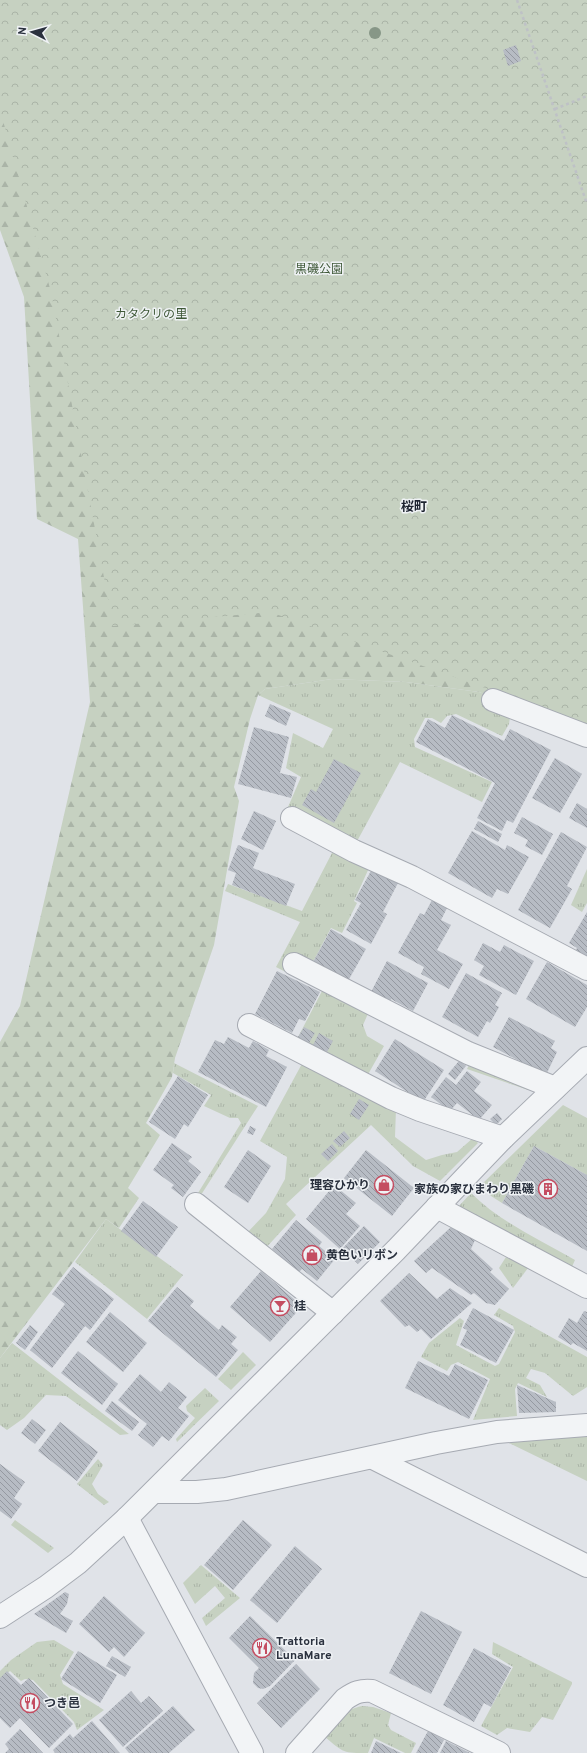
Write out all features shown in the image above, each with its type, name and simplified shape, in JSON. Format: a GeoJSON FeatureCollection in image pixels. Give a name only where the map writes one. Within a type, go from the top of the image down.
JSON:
{"type":"FeatureCollection","features":[{"type":"Feature","properties":{"kind":"street"},"geometry":{"type":"LineString","coordinates":[[493,700],[587,736]]}},
{"type":"Feature","properties":{"kind":"street"},"geometry":{"type":"LineString","coordinates":[[292,818],[354,851],[419,881],[587,969]]}},
{"type":"Feature","properties":{"kind":"street"},"geometry":{"type":"LineString","coordinates":[[294,964],[468,1053],[555,1088]]}},
{"type":"Feature","properties":{"kind":"street"},"geometry":{"type":"LineString","coordinates":[[249,1025],[391,1098],[420,1110],[503,1138]]}},
{"type":"Feature","properties":{"kind":"street"},"geometry":{"type":"LineString","coordinates":[[0,1625],[7,1613],[78,1563],[154,1492],[333,1313],[503,1138],[587,1058]]}},
{"type":"Feature","properties":{"kind":"street"},"geometry":{"type":"LineString","coordinates":[[196,1204],[333,1313]]}},
{"type":"Feature","properties":{"kind":"street"},"geometry":{"type":"LineString","coordinates":[[437,1207],[587,1287]]}},
{"type":"Feature","properties":{"kind":"street"},"geometry":{"type":"LineString","coordinates":[[154,1492],[197,1492],[226,1489],[373,1458],[436,1442],[497,1432],[587,1425]]}},
{"type":"Feature","properties":{"kind":"street"},"geometry":{"type":"LineString","coordinates":[[373,1458],[587,1566]]}},
{"type":"Feature","properties":{"kind":"street"},"geometry":{"type":"LineString","coordinates":[[127,1518],[252,1753]]}},
{"type":"Feature","properties":{"kind":"street"},"geometry":{"type":"LineString","coordinates":[[297,1753],[345,1698],[352,1693],[362,1690],[372,1691],[499,1753]]}},
{"type":"Feature","properties":{"kind":"path"},"geometry":{"type":"LineString","coordinates":[[517,0],[587,204]]}},
{"type":"Feature","properties":{"kind":"path"},"geometry":{"type":"LineString","coordinates":[[555,109],[587,96]]}},
{"type":"Feature","properties":{"kind":"green space","name":"黒磯公園"},"geometry":{"type":"Polygon","coordinates":[[[0,0],[587,371],[587,731],[479,692],[406,682],[332,679],[265,689],[258,695],[250,719],[234,787],[239,801],[214,945],[175,1058],[172,1077],[146,1123],[160,1135],[128,1188],[139,1198],[119,1228],[106,1219],[0,1358],[0,1042],[20,1006],[90,702],[78,539],[37,519],[24,297],[0,230],[0,0]]]}},
{"type":"Feature","properties":{"kind":"green space","name":"黒磯公園"},"geometry":{"type":"Polygon","coordinates":[[[0,0],[587,0],[587,724],[270,612],[113,626],[51,292],[0,110],[0,0]]]}},
{"type":"Feature","properties":{"kind":"green space"},"geometry":{"type":"Polygon","coordinates":[[[332,679],[406,682],[479,692],[512,704],[509,724],[502,736],[456,714],[447,716],[441,723],[432,718],[425,718],[414,739],[415,747],[492,782],[482,802],[400,762],[355,845],[290,809],[288,807],[301,777],[286,768],[293,733],[323,748],[333,729],[258,695],[265,689],[332,679]]]}},
{"type":"Feature","properties":{"kind":"green space"},"geometry":{"type":"Polygon","coordinates":[[[333,851],[369,868],[354,901],[357,903],[342,933],[331,928],[306,975],[370,1009],[363,1025],[367,1036],[384,1046],[366,1078],[296,1041],[322,991],[276,967],[300,922],[225,891],[228,884],[302,911],[333,851]]]}},
{"type":"Feature","properties":{"kind":"green space"},"geometry":{"type":"Polygon","coordinates":[[[587,869],[587,903],[582,912],[571,905],[587,869]]]}},
{"type":"Feature","properties":{"kind":"green space"},"geometry":{"type":"Polygon","coordinates":[[[304,1060],[396,1109],[395,1137],[426,1160],[457,1152],[473,1138],[478,1143],[440,1181],[413,1166],[371,1125],[286,1204],[296,1215],[264,1250],[245,1235],[266,1213],[285,1179],[287,1157],[260,1141],[304,1060]]]}},
{"type":"Feature","properties":{"kind":"green space"},"geometry":{"type":"Polygon","coordinates":[[[174,1063],[258,1106],[201,1195],[198,1193],[241,1123],[238,1118],[230,1118],[204,1106],[211,1095],[173,1073],[174,1063]]]}},
{"type":"Feature","properties":{"kind":"green space"},"geometry":{"type":"Polygon","coordinates":[[[470,1063],[532,1086],[528,1090],[467,1069],[470,1063]]]}},
{"type":"Feature","properties":{"kind":"green space"},"geometry":{"type":"Polygon","coordinates":[[[563,1105],[587,1118],[587,1175],[534,1146],[502,1203],[491,1196],[481,1185],[563,1105]]]}},
{"type":"Feature","properties":{"kind":"green space"},"geometry":{"type":"Polygon","coordinates":[[[471,1193],[507,1222],[575,1260],[570,1271],[458,1207],[471,1193]]]}},
{"type":"Feature","properties":{"kind":"green space"},"geometry":{"type":"Polygon","coordinates":[[[106,1219],[183,1275],[147,1319],[75,1262],[106,1219]]]}},
{"type":"Feature","properties":{"kind":"green space"},"geometry":{"type":"Polygon","coordinates":[[[506,1257],[528,1268],[513,1288],[499,1268],[506,1257]]]}},
{"type":"Feature","properties":{"kind":"green space"},"geometry":{"type":"Polygon","coordinates":[[[499,1308],[587,1357],[587,1387],[573,1396],[545,1373],[531,1369],[526,1378],[540,1385],[547,1397],[518,1383],[515,1389],[517,1416],[473,1420],[490,1379],[458,1362],[451,1365],[447,1371],[421,1357],[429,1343],[460,1318],[464,1321],[456,1345],[495,1366],[499,1364],[515,1332],[513,1326],[494,1315],[499,1308]]]}},
{"type":"Feature","properties":{"kind":"green space"},"geometry":{"type":"Polygon","coordinates":[[[12,1343],[129,1434],[120,1435],[66,1396],[46,1395],[24,1418],[7,1430],[0,1425],[0,1358],[12,1343]]]}},
{"type":"Feature","properties":{"kind":"green space"},"geometry":{"type":"Polygon","coordinates":[[[243,1352],[256,1365],[231,1390],[218,1379],[243,1352]]]}},
{"type":"Feature","properties":{"kind":"green space"},"geometry":{"type":"Polygon","coordinates":[[[205,1388],[219,1401],[177,1442],[176,1439],[195,1418],[187,1411],[186,1406],[205,1388]]]}},
{"type":"Feature","properties":{"kind":"green space"},"geometry":{"type":"Polygon","coordinates":[[[587,1436],[587,1481],[505,1441],[587,1436]]]}},
{"type":"Feature","properties":{"kind":"green space"},"geometry":{"type":"Polygon","coordinates":[[[98,1459],[103,1465],[92,1484],[98,1494],[109,1502],[104,1505],[77,1484],[98,1459]]]}},
{"type":"Feature","properties":{"kind":"green space"},"geometry":{"type":"Polygon","coordinates":[[[15,1520],[54,1548],[48,1553],[11,1525],[15,1520]]]}},
{"type":"Feature","properties":{"kind":"green space"},"geometry":{"type":"Polygon","coordinates":[[[201,1565],[240,1598],[206,1626],[202,1618],[225,1598],[215,1586],[195,1604],[183,1583],[201,1565]]]}},
{"type":"Feature","properties":{"kind":"green space"},"geometry":{"type":"Polygon","coordinates":[[[54,1640],[74,1652],[60,1675],[63,1684],[104,1710],[77,1730],[74,1722],[33,1680],[25,1679],[21,1681],[10,1671],[0,1680],[0,1671],[11,1660],[37,1642],[54,1640]]]}},
{"type":"Feature","properties":{"kind":"green space"},"geometry":{"type":"Polygon","coordinates":[[[493,1642],[572,1682],[553,1720],[542,1717],[530,1732],[507,1728],[497,1735],[481,1726],[513,1667],[492,1654],[493,1642]]]}},
{"type":"Feature","properties":{"kind":"green space"},"geometry":{"type":"Polygon","coordinates":[[[362,1706],[373,1707],[391,1713],[388,1725],[391,1730],[416,1743],[411,1753],[405,1753],[374,1738],[368,1753],[353,1753],[340,1749],[325,1737],[345,1714],[350,1710],[362,1706]]]}},
{"type":"Feature","properties":{"kind":"building"},"geometry":{"type":"Polygon","coordinates":[[[516,45],[521,61],[508,66],[503,50],[516,45]]]}},
{"type":"Feature","properties":{"kind":"building"},"geometry":{"type":"Polygon","coordinates":[[[270,704],[291,713],[286,726],[265,716],[270,704]]]}},
{"type":"Feature","properties":{"kind":"building"},"geometry":{"type":"Polygon","coordinates":[[[452,715],[504,741],[510,729],[551,750],[513,823],[507,820],[502,831],[477,818],[495,783],[416,742],[428,719],[445,728],[452,715]]]}},
{"type":"Feature","properties":{"kind":"building"},"geometry":{"type":"Polygon","coordinates":[[[254,727],[289,737],[280,773],[297,777],[291,798],[238,784],[254,727]]]}},
{"type":"Feature","properties":{"kind":"building"},"geometry":{"type":"Polygon","coordinates":[[[555,758],[582,774],[560,813],[532,798],[555,758]]]}},
{"type":"Feature","properties":{"kind":"building"},"geometry":{"type":"Polygon","coordinates":[[[334,759],[361,773],[334,823],[302,805],[311,789],[316,792],[334,759]]]}},
{"type":"Feature","properties":{"kind":"building"},"geometry":{"type":"Polygon","coordinates":[[[577,803],[587,809],[587,828],[569,818],[577,803]]]}},
{"type":"Feature","properties":{"kind":"building"},"geometry":{"type":"Polygon","coordinates":[[[254,811],[276,821],[263,850],[241,839],[254,811]]]}},
{"type":"Feature","properties":{"kind":"building"},"geometry":{"type":"Polygon","coordinates":[[[522,817],[553,834],[542,855],[525,846],[528,840],[514,833],[522,817]]]}},
{"type":"Feature","properties":{"kind":"building"},"geometry":{"type":"Polygon","coordinates":[[[478,821],[502,834],[498,842],[474,829],[478,821]]]}},
{"type":"Feature","properties":{"kind":"building"},"geometry":{"type":"Polygon","coordinates":[[[472,831],[505,850],[507,845],[529,857],[508,894],[497,889],[492,898],[448,873],[472,831]]]}},
{"type":"Feature","properties":{"kind":"building"},"geometry":{"type":"Polygon","coordinates":[[[561,832],[587,847],[567,886],[572,889],[550,928],[518,910],[561,832]]]}},
{"type":"Feature","properties":{"kind":"building"},"geometry":{"type":"Polygon","coordinates":[[[238,845],[259,853],[253,868],[295,884],[286,906],[232,885],[236,873],[228,870],[238,845]]]}},
{"type":"Feature","properties":{"kind":"building"},"geometry":{"type":"Polygon","coordinates":[[[372,869],[398,883],[383,912],[387,914],[371,944],[346,930],[361,903],[355,900],[372,869]]]}},
{"type":"Feature","properties":{"kind":"building"},"geometry":{"type":"Polygon","coordinates":[[[432,900],[447,908],[441,920],[451,925],[437,950],[463,964],[449,989],[421,974],[424,967],[398,953],[420,913],[424,915],[432,900]]]}},
{"type":"Feature","properties":{"kind":"building"},"geometry":{"type":"Polygon","coordinates":[[[587,912],[587,959],[575,952],[577,948],[569,943],[587,912]]]}},
{"type":"Feature","properties":{"kind":"building"},"geometry":{"type":"Polygon","coordinates":[[[331,929],[366,949],[348,981],[313,962],[331,929]]]}},
{"type":"Feature","properties":{"kind":"building"},"geometry":{"type":"Polygon","coordinates":[[[483,943],[500,952],[504,945],[534,961],[516,995],[479,975],[484,966],[474,960],[483,943]]]}},
{"type":"Feature","properties":{"kind":"building"},"geometry":{"type":"Polygon","coordinates":[[[387,961],[428,983],[413,1011],[391,999],[389,1004],[370,994],[387,961]]]}},
{"type":"Feature","properties":{"kind":"building"},"geometry":{"type":"Polygon","coordinates":[[[547,962],[587,985],[587,1007],[575,1027],[526,999],[547,962]]]}},
{"type":"Feature","properties":{"kind":"building"},"geometry":{"type":"Polygon","coordinates":[[[277,971],[320,992],[305,1021],[299,1019],[292,1033],[255,1014],[277,971]]]}},
{"type":"Feature","properties":{"kind":"building"},"geometry":{"type":"Polygon","coordinates":[[[466,973],[502,993],[495,1005],[499,1007],[490,1023],[487,1021],[478,1037],[442,1017],[466,973]]]}},
{"type":"Feature","properties":{"kind":"building"},"geometry":{"type":"Polygon","coordinates":[[[509,1017],[555,1041],[551,1048],[557,1052],[546,1075],[493,1047],[509,1017]]]}},
{"type":"Feature","properties":{"kind":"building"},"geometry":{"type":"Polygon","coordinates":[[[304,1027],[315,1033],[309,1043],[298,1037],[304,1027]]]}},
{"type":"Feature","properties":{"kind":"building"},"geometry":{"type":"Polygon","coordinates":[[[319,1033],[333,1041],[327,1052],[313,1045],[319,1033]]]}},
{"type":"Feature","properties":{"kind":"building"},"geometry":{"type":"Polygon","coordinates":[[[228,1037],[249,1048],[253,1041],[269,1050],[266,1056],[287,1067],[266,1107],[198,1072],[215,1040],[224,1044],[228,1037]]]}},
{"type":"Feature","properties":{"kind":"building"},"geometry":{"type":"Polygon","coordinates":[[[395,1039],[444,1070],[423,1102],[375,1071],[395,1039]]]}},
{"type":"Feature","properties":{"kind":"building"},"geometry":{"type":"Polygon","coordinates":[[[459,1061],[466,1066],[455,1080],[448,1074],[459,1061]]]}},
{"type":"Feature","properties":{"kind":"building"},"geometry":{"type":"Polygon","coordinates":[[[467,1071],[481,1082],[474,1091],[492,1105],[479,1120],[457,1103],[450,1111],[431,1097],[446,1077],[456,1085],[467,1071]]]}},
{"type":"Feature","properties":{"kind":"building"},"geometry":{"type":"Polygon","coordinates":[[[178,1076],[208,1095],[188,1127],[184,1124],[175,1139],[149,1122],[178,1076]]]}},
{"type":"Feature","properties":{"kind":"building"},"geometry":{"type":"Polygon","coordinates":[[[359,1099],[369,1105],[359,1120],[350,1114],[359,1099]]]}},
{"type":"Feature","properties":{"kind":"building"},"geometry":{"type":"Polygon","coordinates":[[[497,1113],[502,1119],[496,1125],[490,1119],[497,1113]]]}},
{"type":"Feature","properties":{"kind":"building"},"geometry":{"type":"Polygon","coordinates":[[[250,1126],[256,1129],[253,1135],[247,1133],[250,1126]]]}},
{"type":"Feature","properties":{"kind":"building"},"geometry":{"type":"Polygon","coordinates":[[[344,1131],[350,1138],[340,1147],[333,1141],[344,1131]]]}},
{"type":"Feature","properties":{"kind":"building"},"geometry":{"type":"Polygon","coordinates":[[[172,1143],[192,1157],[188,1161],[201,1172],[183,1197],[171,1188],[174,1185],[153,1170],[172,1143]]]}},
{"type":"Feature","properties":{"kind":"building"},"geometry":{"type":"Polygon","coordinates":[[[332,1144],[338,1151],[328,1161],[321,1154],[332,1144]]]}},
{"type":"Feature","properties":{"kind":"building","name":"家族の家ひまわり黒磯"},"geometry":{"type":"Polygon","coordinates":[[[534,1146],[587,1175],[587,1251],[502,1203],[534,1146]]]}},
{"type":"Feature","properties":{"kind":"building"},"geometry":{"type":"Polygon","coordinates":[[[248,1150],[271,1166],[248,1203],[224,1187],[248,1150]]]}},
{"type":"Feature","properties":{"kind":"building"},"geometry":{"type":"Polygon","coordinates":[[[366,1150],[414,1188],[392,1216],[344,1178],[366,1150]]]}},
{"type":"Feature","properties":{"kind":"building"},"geometry":{"type":"Polygon","coordinates":[[[334,1185],[356,1203],[346,1214],[360,1226],[340,1249],[306,1219],[334,1185]]]}},
{"type":"Feature","properties":{"kind":"building"},"geometry":{"type":"Polygon","coordinates":[[[143,1201],[178,1227],[156,1257],[121,1231],[143,1201]]]}},
{"type":"Feature","properties":{"kind":"building"},"geometry":{"type":"Polygon","coordinates":[[[296,1220],[322,1242],[319,1246],[335,1259],[317,1281],[302,1269],[299,1272],[272,1249],[296,1220]]]}},
{"type":"Feature","properties":{"kind":"building"},"geometry":{"type":"Polygon","coordinates":[[[364,1226],[380,1242],[358,1264],[342,1249],[364,1226]]]}},
{"type":"Feature","properties":{"kind":"building"},"geometry":{"type":"Polygon","coordinates":[[[451,1227],[475,1240],[471,1249],[493,1269],[490,1272],[509,1289],[495,1305],[486,1303],[474,1293],[471,1295],[432,1268],[426,1273],[414,1261],[451,1227]]]}},
{"type":"Feature","properties":{"kind":"building"},"geometry":{"type":"Polygon","coordinates":[[[73,1267],[114,1299],[90,1330],[85,1326],[52,1368],[30,1350],[65,1304],[52,1294],[73,1267]]]}},
{"type":"Feature","properties":{"kind":"building"},"geometry":{"type":"Polygon","coordinates":[[[261,1271],[302,1306],[270,1342],[230,1307],[261,1271]]]}},
{"type":"Feature","properties":{"kind":"building"},"geometry":{"type":"Polygon","coordinates":[[[409,1273],[437,1299],[450,1288],[472,1303],[431,1339],[421,1329],[417,1332],[409,1325],[405,1327],[380,1301],[409,1273]]]}},
{"type":"Feature","properties":{"kind":"building"},"geometry":{"type":"Polygon","coordinates":[[[177,1287],[194,1301],[190,1306],[219,1330],[222,1325],[237,1337],[231,1344],[238,1350],[216,1377],[148,1321],[177,1287]]]}},
{"type":"Feature","properties":{"kind":"building"},"geometry":{"type":"Polygon","coordinates":[[[473,1308],[514,1330],[496,1363],[460,1345],[467,1330],[463,1328],[473,1308]]]}},
{"type":"Feature","properties":{"kind":"building"},"geometry":{"type":"Polygon","coordinates":[[[584,1311],[587,1312],[587,1351],[573,1343],[571,1345],[558,1337],[569,1318],[577,1323],[584,1311]]]}},
{"type":"Feature","properties":{"kind":"building"},"geometry":{"type":"Polygon","coordinates":[[[110,1312],[147,1343],[123,1372],[86,1342],[110,1312]]]}},
{"type":"Feature","properties":{"kind":"building"},"geometry":{"type":"Polygon","coordinates":[[[30,1325],[38,1332],[25,1350],[16,1343],[30,1325]]]}},
{"type":"Feature","properties":{"kind":"building"},"geometry":{"type":"Polygon","coordinates":[[[78,1351],[118,1384],[102,1405],[61,1373],[78,1351]]]}},
{"type":"Feature","properties":{"kind":"building"},"geometry":{"type":"Polygon","coordinates":[[[418,1361],[449,1376],[455,1364],[488,1380],[469,1419],[405,1388],[418,1361]]]}},
{"type":"Feature","properties":{"kind":"building"},"geometry":{"type":"Polygon","coordinates":[[[140,1374],[161,1392],[169,1382],[187,1397],[178,1408],[189,1416],[169,1441],[162,1436],[153,1447],[138,1435],[147,1424],[118,1400],[140,1374]]]}},
{"type":"Feature","properties":{"kind":"building"},"geometry":{"type":"Polygon","coordinates":[[[517,1385],[556,1402],[556,1412],[519,1413],[517,1385]]]}},
{"type":"Feature","properties":{"kind":"building"},"geometry":{"type":"Polygon","coordinates":[[[112,1401],[139,1422],[132,1431],[105,1411],[112,1401]]]}},
{"type":"Feature","properties":{"kind":"building"},"geometry":{"type":"Polygon","coordinates":[[[32,1419],[46,1430],[35,1444],[21,1433],[32,1419]]]}},
{"type":"Feature","properties":{"kind":"building"},"geometry":{"type":"Polygon","coordinates":[[[60,1422],[98,1452],[77,1481],[38,1451],[60,1422]]]}},
{"type":"Feature","properties":{"kind":"building"},"geometry":{"type":"Polygon","coordinates":[[[0,1464],[25,1482],[14,1498],[22,1504],[11,1519],[0,1511],[0,1464]]]}},
{"type":"Feature","properties":{"kind":"building"},"geometry":{"type":"Polygon","coordinates":[[[243,1520],[272,1545],[233,1590],[204,1565],[243,1520]]]}},
{"type":"Feature","properties":{"kind":"building"},"geometry":{"type":"Polygon","coordinates":[[[295,1546],[322,1569],[277,1623],[250,1600],[295,1546]]]}},
{"type":"Feature","properties":{"kind":"building"},"geometry":{"type":"Polygon","coordinates":[[[65,1592],[69,1594],[67,1604],[60,1614],[73,1621],[66,1633],[34,1614],[65,1592]]]}},
{"type":"Feature","properties":{"kind":"building"},"geometry":{"type":"Polygon","coordinates":[[[104,1596],[145,1633],[124,1657],[114,1647],[109,1652],[79,1624],[104,1596]]]}},
{"type":"Feature","properties":{"kind":"building"},"geometry":{"type":"Polygon","coordinates":[[[421,1611],[462,1632],[431,1694],[389,1673],[421,1611]]]}},
{"type":"Feature","properties":{"kind":"building"},"geometry":{"type":"Polygon","coordinates":[[[250,1616],[295,1660],[270,1686],[263,1689],[258,1688],[253,1683],[254,1673],[259,1668],[229,1638],[250,1616]]]}},
{"type":"Feature","properties":{"kind":"building"},"geometry":{"type":"Polygon","coordinates":[[[474,1648],[511,1668],[491,1707],[484,1703],[474,1722],[443,1705],[474,1648]]]}},
{"type":"Feature","properties":{"kind":"building"},"geometry":{"type":"Polygon","coordinates":[[[78,1651],[117,1675],[100,1703],[61,1679],[78,1651]]]}},
{"type":"Feature","properties":{"kind":"building"},"geometry":{"type":"Polygon","coordinates":[[[112,1656],[131,1667],[125,1677],[106,1666],[112,1656]]]}},
{"type":"Feature","properties":{"kind":"building"},"geometry":{"type":"Polygon","coordinates":[[[296,1664],[320,1689],[281,1728],[257,1703],[296,1664]]]}},
{"type":"Feature","properties":{"kind":"building"},"geometry":{"type":"Polygon","coordinates":[[[7,1671],[21,1685],[29,1678],[73,1724],[49,1748],[20,1718],[10,1728],[0,1718],[0,1678],[7,1671]]]}},
{"type":"Feature","properties":{"kind":"building"},"geometry":{"type":"Polygon","coordinates":[[[131,1691],[141,1703],[149,1696],[163,1711],[123,1747],[99,1720],[131,1691]]]}},
{"type":"Feature","properties":{"kind":"building"},"geometry":{"type":"Polygon","coordinates":[[[173,1706],[195,1730],[169,1753],[129,1753],[125,1748],[173,1706]]]}},
{"type":"Feature","properties":{"kind":"building"},"geometry":{"type":"Polygon","coordinates":[[[92,1721],[120,1753],[55,1753],[53,1750],[70,1734],[73,1738],[92,1721]]]}},
{"type":"Feature","properties":{"kind":"building"},"geometry":{"type":"Polygon","coordinates":[[[20,1729],[43,1753],[5,1753],[9,1749],[5,1744],[20,1729]]]}},
{"type":"Feature","properties":{"kind":"building"},"geometry":{"type":"Polygon","coordinates":[[[428,1731],[444,1740],[437,1753],[416,1753],[428,1731]]]}},
{"type":"Feature","properties":{"kind":"building"},"geometry":{"type":"Polygon","coordinates":[[[376,1741],[401,1753],[371,1753],[376,1741]]]}},
{"type":"Feature","properties":{"kind":"building"},"geometry":{"type":"Polygon","coordinates":[[[446,1741],[470,1753],[440,1753],[446,1741]]]}},
{"type":"Feature","properties":{"kind":"place","name":"理容ひかり"},"geometry":{"type":"Point","coordinates":[384,1185]}},
{"type":"Feature","properties":{"kind":"place","name":"家族の家ひまわり黒磯"},"geometry":{"type":"Point","coordinates":[548,1189]}},
{"type":"Feature","properties":{"kind":"place","name":"黄色いリボン"},"geometry":{"type":"Point","coordinates":[312,1255]}},
{"type":"Feature","properties":{"kind":"place","name":"桂"},"geometry":{"type":"Point","coordinates":[280,1306]}},
{"type":"Feature","properties":{"kind":"place","name":"Trattoria LunaMare"},"geometry":{"type":"Point","coordinates":[262,1648]}},
{"type":"Feature","properties":{"kind":"place","name":"つき邑"},"geometry":{"type":"Point","coordinates":[30,1703]}},
{"type":"Feature","properties":{"kind":"district","name":"桜町"},"geometry":{"type":"Point","coordinates":[414,506]}},
{"type":"Feature","properties":{"kind":"park label","name":"カタクリの里"},"geometry":{"type":"Point","coordinates":[151,314]}}]}
